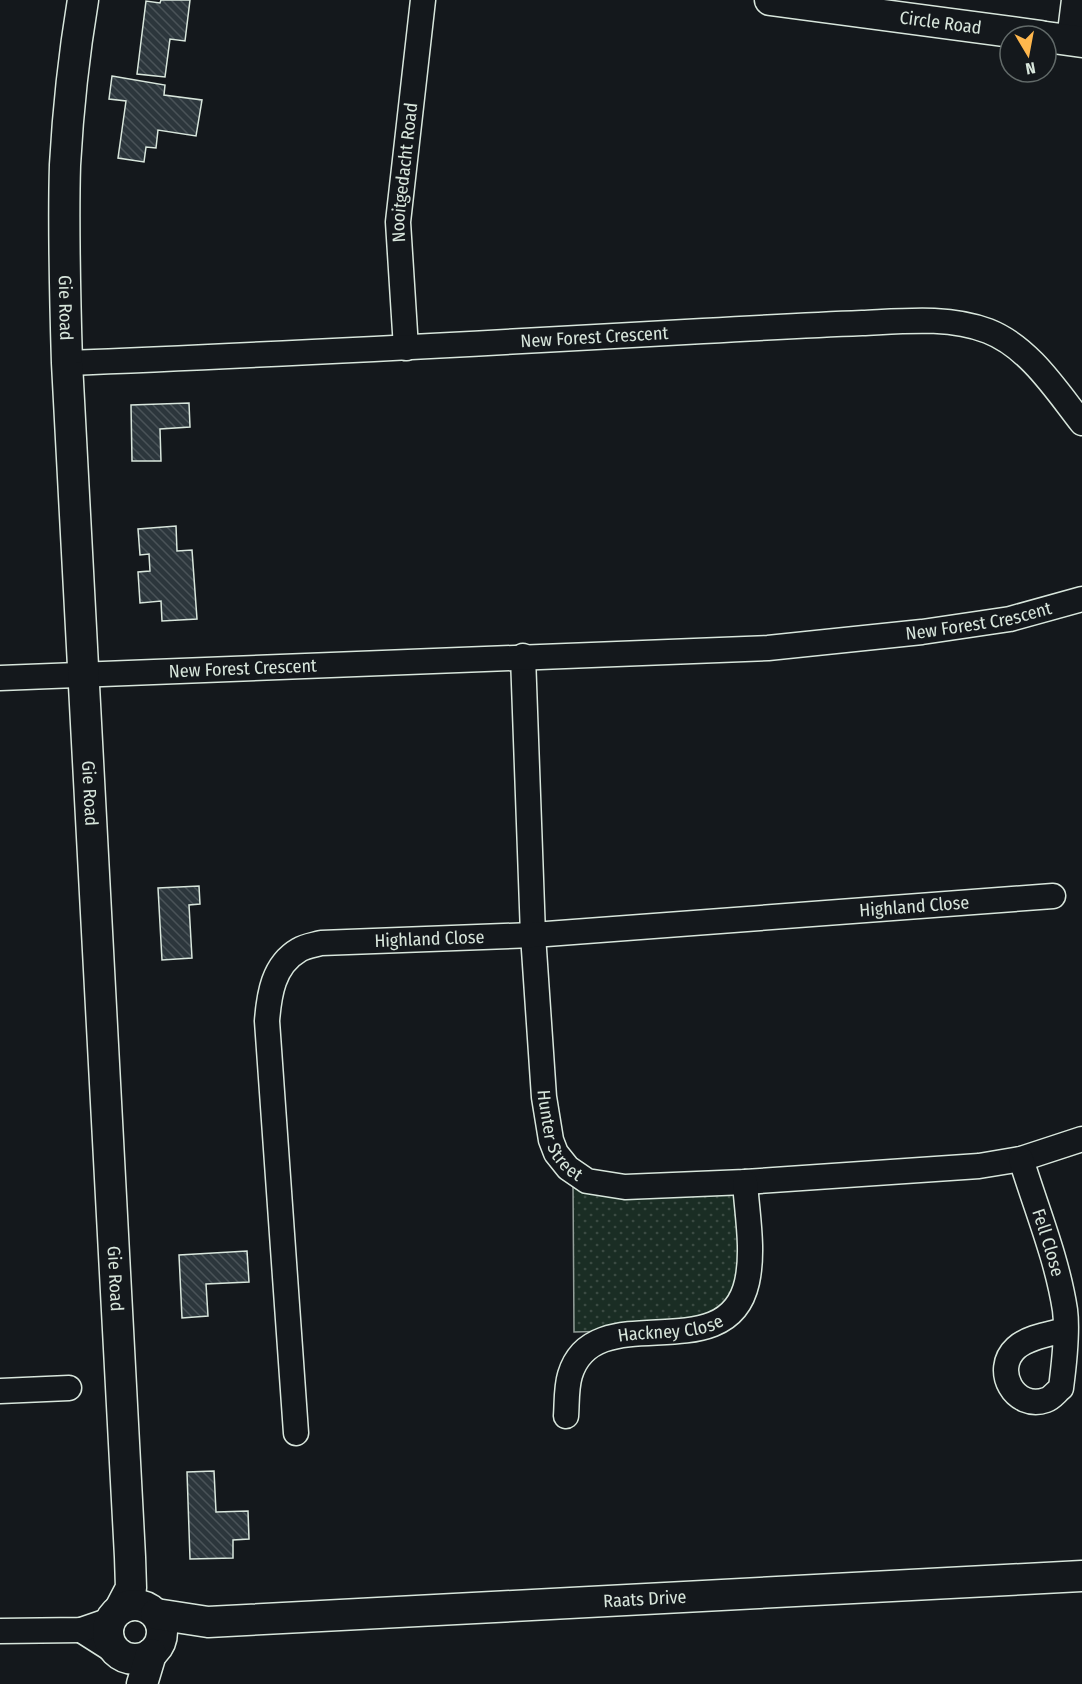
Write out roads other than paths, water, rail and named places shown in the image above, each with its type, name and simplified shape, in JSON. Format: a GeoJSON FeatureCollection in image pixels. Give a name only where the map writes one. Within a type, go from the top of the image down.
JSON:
{"type":"FeatureCollection","features":[{"type":"Feature","properties":{"kind":"street","name":"Gie Road"},"geometry":{"type":"LineString","coordinates":[[83,0],[73,73],[66,163],[64,226],[67,363],[133,1607]]}},
{"type":"Feature","properties":{"kind":"street","name":"Nooitgedacht Road"},"geometry":{"type":"LineString","coordinates":[[406,348],[398,222],[423,0]]}},
{"type":"Feature","properties":{"kind":"street","name":"Circle Road"},"geometry":{"type":"LineString","coordinates":[[770,0],[1060,39]]}},
{"type":"Feature","properties":{"kind":"street"},"geometry":{"type":"LineString","coordinates":[[1060,39],[1074,0]]}},
{"type":"Feature","properties":{"kind":"street","name":"New Forest Crescent"},"geometry":{"type":"LineString","coordinates":[[67,363],[406,348],[932,320],[972,327],[1005,340],[1024,355],[1082,423]]}},
{"type":"Feature","properties":{"kind":"street","name":"New Forest Crescent"},"geometry":{"type":"LineString","coordinates":[[0,678],[768,648],[922,632],[1010,619],[1082,599]]}},
{"type":"Feature","properties":{"kind":"street","name":"Hunter Street"},"geometry":{"type":"LineString","coordinates":[[523,656],[533,935],[544,1097],[551,1140],[556,1153],[567,1168],[587,1181],[625,1187],[745,1182],[979,1166],[1021,1159],[1082,1139]]}},
{"type":"Feature","properties":{"kind":"street","name":"Highland Close"},"geometry":{"type":"LineString","coordinates":[[296,1433],[267,1021],[268,1002],[273,982],[283,963],[299,950],[321,943],[533,935],[1053,896]]}},
{"type":"Feature","properties":{"kind":"street","name":"Fell Close"},"geometry":{"type":"LineString","coordinates":[[1021,1159],[1058,1275],[1065,1312],[1065,1330]]}},
{"type":"Feature","properties":{"kind":"street","name":"Hackney Close"},"geometry":{"type":"LineString","coordinates":[[566,1416],[570,1375],[582,1352],[595,1342],[614,1336],[709,1327],[726,1317],[739,1303],[747,1283],[750,1253],[745,1182]]}},
{"type":"Feature","properties":{"kind":"street"},"geometry":{"type":"LineString","coordinates":[[0,1391],[69,1389]]}},
{"type":"Feature","properties":{"kind":"street","name":"Raats Drive"},"geometry":{"type":"LineString","coordinates":[[133,1607],[208,1622],[1082,1576]]}},
{"type":"Feature","properties":{"kind":"street"},"geometry":{"type":"LineString","coordinates":[[0,1631],[81,1630],[133,1607]]}},
{"type":"Feature","properties":{"kind":"street"},"geometry":{"type":"LineString","coordinates":[[133,1607],[161,1623],[162,1633],[142,1684]]}},
{"type":"Feature","properties":{"kind":"street"},"geometry":{"type":"LineString","coordinates":[[133,1607],[107,1631],[108,1638],[136,1684]]}},
{"type":"Feature","properties":{"kind":"street","name":"Raats Drive"},"geometry":{"type":"LineString","coordinates":[[155,1649],[208,1622]]}},
{"type":"Feature","properties":{"kind":"street"},"geometry":{"type":"LineString","coordinates":[[81,1630],[118,1653],[136,1660],[155,1649]]}}]}
